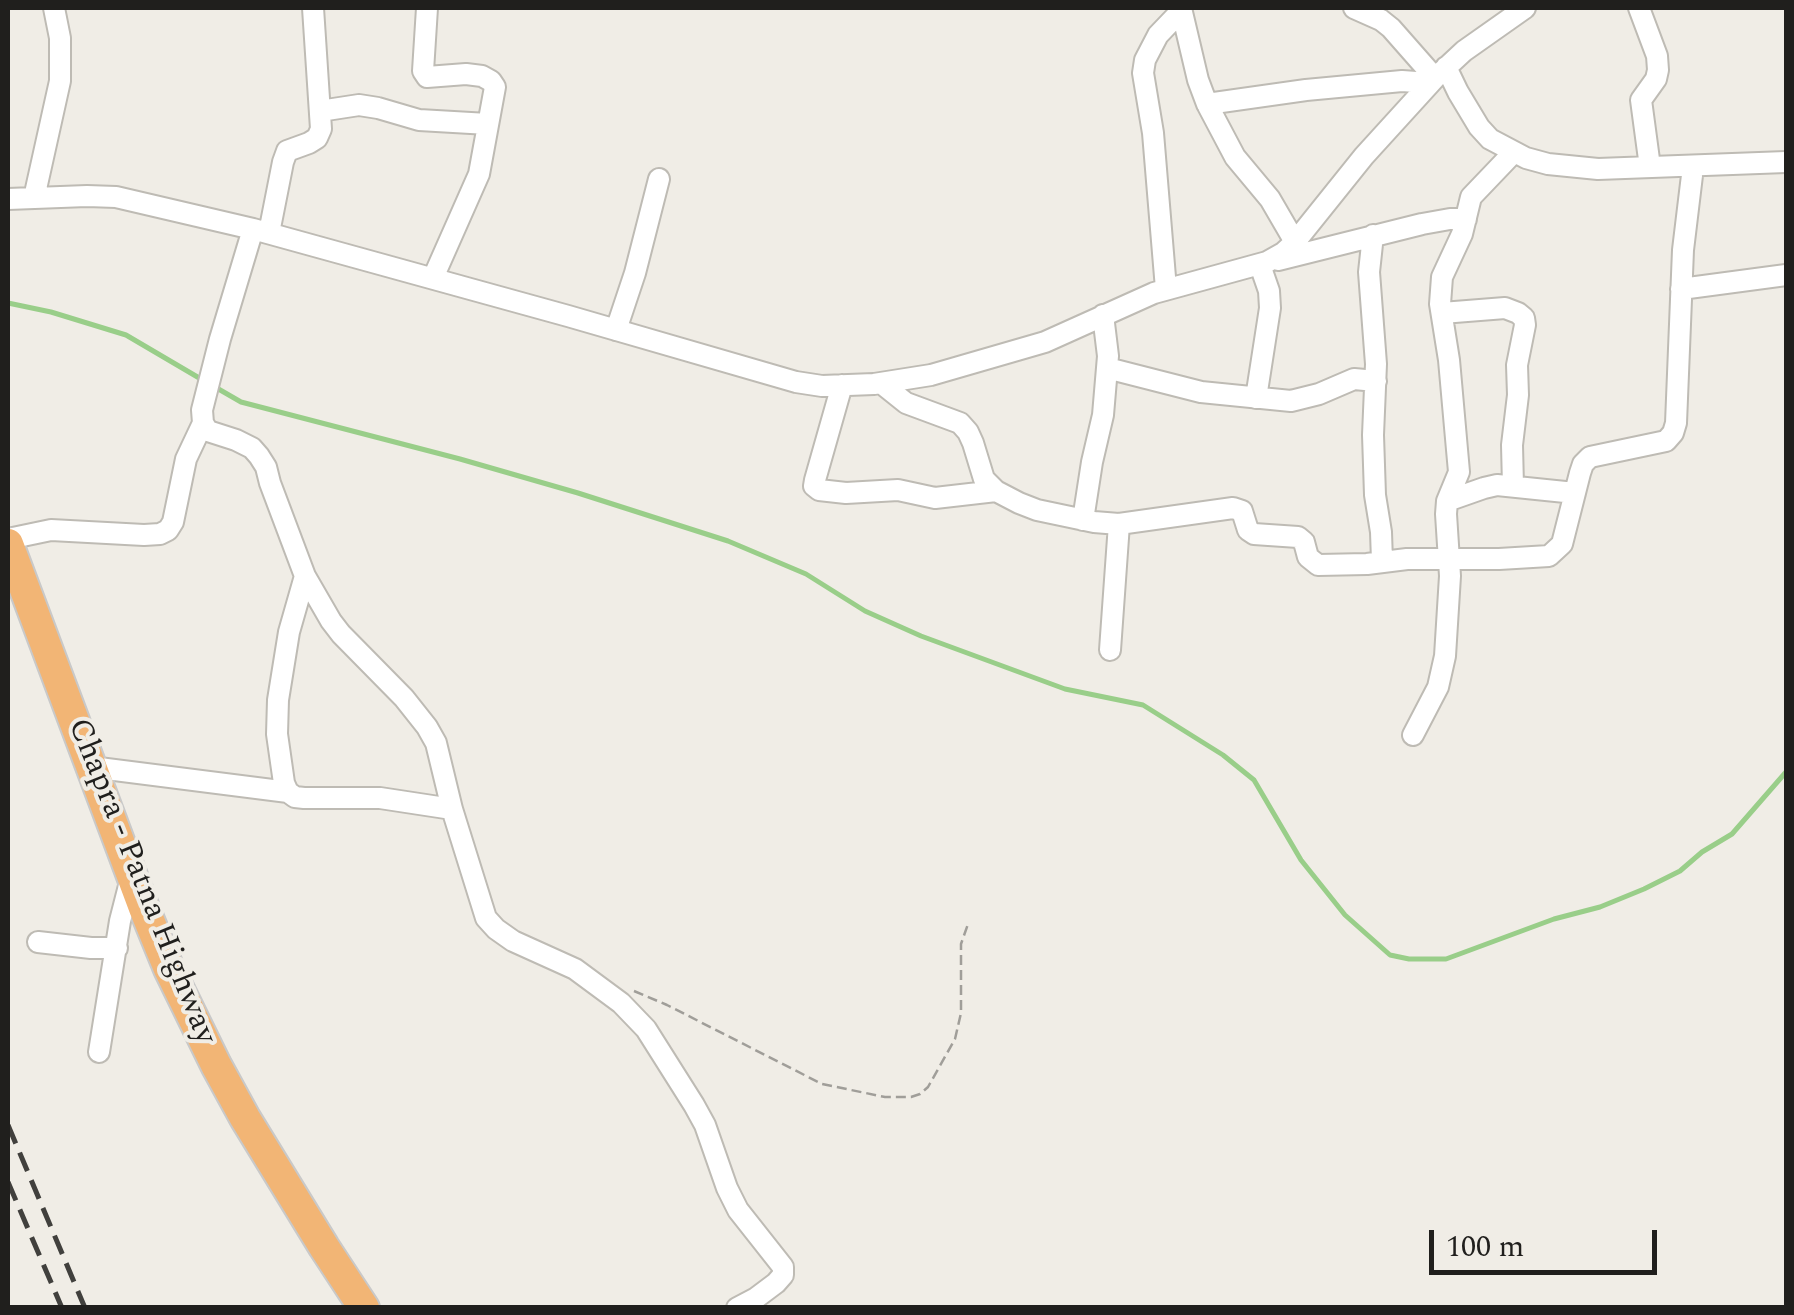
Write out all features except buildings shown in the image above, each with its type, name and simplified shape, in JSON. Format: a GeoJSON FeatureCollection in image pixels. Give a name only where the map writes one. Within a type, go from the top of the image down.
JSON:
{"type":"FeatureCollection","features":[{"type":"Feature","properties":{"kind":"highway","name":"Chapra - Patna Highway"},"geometry":{"type":"LineString","coordinates":[[8,542],[169,969],[216,1065],[278,1174],[364,1308]]}},
{"type":"Feature","properties":{"kind":"street"},"geometry":{"type":"LineString","coordinates":[[34,198],[60,81],[60,38],[54,8]]}},
{"type":"Feature","properties":{"kind":"street"},"geometry":{"type":"LineString","coordinates":[[8,542],[51,530],[160,534],[173,522],[186,459],[202,417],[220,339],[282,162],[287,151],[310,143],[320,129],[312,8]]}},
{"type":"Feature","properties":{"kind":"street"},"geometry":{"type":"LineString","coordinates":[[428,8],[423,72],[434,78],[466,74],[492,80],[495,88],[479,174],[433,278]]}},
{"type":"Feature","properties":{"kind":"street"},"geometry":{"type":"LineString","coordinates":[[1354,8],[1392,28],[1490,139],[1514,152],[1569,167],[1786,162]]}},
{"type":"Feature","properties":{"kind":"street"},"geometry":{"type":"LineString","coordinates":[[1264,264],[1295,242],[1364,156],[1437,76],[1492,29],[1526,8]]}},
{"type":"Feature","properties":{"kind":"street"},"geometry":{"type":"LineString","coordinates":[[1639,8],[1657,56],[1658,70],[1641,100],[1650,167]]}},
{"type":"Feature","properties":{"kind":"street"},"geometry":{"type":"LineString","coordinates":[[1181,9],[1206,104],[1235,157],[1270,199],[1295,242]]}},
{"type":"Feature","properties":{"kind":"street"},"geometry":{"type":"LineString","coordinates":[[1166,289],[1153,133],[1143,74],[1145,60],[1158,35],[1181,9]]}},
{"type":"Feature","properties":{"kind":"street"},"geometry":{"type":"LineString","coordinates":[[1206,104],[1437,76]]}},
{"type":"Feature","properties":{"kind":"street"},"geometry":{"type":"LineString","coordinates":[[320,112],[358,106],[420,120],[488,124]]}},
{"type":"Feature","properties":{"kind":"street"},"geometry":{"type":"LineString","coordinates":[[1412,735],[1438,687],[1446,656],[1450,611],[1446,514],[1459,472],[1442,313],[1442,277],[1466,220],[1471,197],[1514,152]]}},
{"type":"Feature","properties":{"kind":"street"},"geometry":{"type":"LineString","coordinates":[[881,383],[906,403],[960,422],[973,443],[984,479],[996,491],[1037,510],[1119,524],[1234,508],[1242,510],[1248,530],[1254,534],[1298,537],[1304,542],[1308,557],[1318,564],[1549,556],[1562,544],[1583,464],[1590,457],[1666,441],[1673,433],[1685,224],[1693,166]]}},
{"type":"Feature","properties":{"kind":"street"},"geometry":{"type":"LineString","coordinates":[[616,330],[660,180]]}},
{"type":"Feature","properties":{"kind":"street"},"geometry":{"type":"LineString","coordinates":[[8,199],[116,197],[261,231],[808,385],[842,386],[931,375],[1026,348],[1166,289],[1373,235],[1437,221],[1466,220]]}},
{"type":"Feature","properties":{"kind":"street"},"geometry":{"type":"LineString","coordinates":[[1373,235],[1369,272],[1376,380],[1372,435],[1382,561]]}},
{"type":"Feature","properties":{"kind":"street"},"geometry":{"type":"LineString","coordinates":[[1256,398],[1270,308],[1264,264]]}},
{"type":"Feature","properties":{"kind":"street"},"geometry":{"type":"LineString","coordinates":[[1682,289],[1786,275]]}},
{"type":"Feature","properties":{"kind":"street"},"geometry":{"type":"LineString","coordinates":[[1442,313],[1505,308],[1524,318],[1517,365],[1513,486]]}},
{"type":"Feature","properties":{"kind":"street"},"geometry":{"type":"LineString","coordinates":[[1083,520],[1104,415],[1108,342],[1103,315]]}},
{"type":"Feature","properties":{"kind":"street"},"geometry":{"type":"LineString","coordinates":[[1107,368],[1201,392],[1291,402],[1354,379],[1376,380]]}},
{"type":"Feature","properties":{"kind":"street"},"geometry":{"type":"LineString","coordinates":[[842,386],[815,480],[814,486],[819,490],[898,490],[935,498],[996,491]]}},
{"type":"Feature","properties":{"kind":"street"},"geometry":{"type":"LineString","coordinates":[[202,417],[208,431],[252,448],[266,467],[306,576],[340,634],[404,698],[436,743],[486,918],[513,941],[575,969],[621,1003],[646,1029],[694,1105],[738,1210],[783,1267],[783,1275],[776,1284],[737,1308]]}},
{"type":"Feature","properties":{"kind":"street"},"geometry":{"type":"LineString","coordinates":[[1447,501],[1484,488],[1513,486],[1574,493]]}},
{"type":"Feature","properties":{"kind":"street"},"geometry":{"type":"LineString","coordinates":[[1110,650],[1119,524]]}},
{"type":"Feature","properties":{"kind":"street"},"geometry":{"type":"LineString","coordinates":[[288,792],[277,734],[278,700],[288,632],[306,576]]}},
{"type":"Feature","properties":{"kind":"street"},"geometry":{"type":"LineString","coordinates":[[91,767],[288,792],[295,797],[380,798],[452,809]]}},
{"type":"Feature","properties":{"kind":"street"},"geometry":{"type":"LineString","coordinates":[[98,1052],[132,875]]}},
{"type":"Feature","properties":{"kind":"street"},"geometry":{"type":"LineString","coordinates":[[38,942],[116,948]]}},
{"type":"Feature","properties":{"kind":"path"},"geometry":{"type":"LineString","coordinates":[[635,991],[822,1084],[911,1097],[928,1086],[956,1040],[961,1014],[961,944],[968,924]]}},
{"type":"Feature","properties":{"kind":"waterway"},"geometry":{"type":"LineString","coordinates":[[8,303],[126,335],[206,382]]}},
{"type":"Feature","properties":{"kind":"waterway"},"geometry":{"type":"LineString","coordinates":[[215,387],[241,402],[460,459],[728,541],[806,574],[865,611],[921,636],[1065,689],[1143,705],[1223,755],[1254,780],[1301,860],[1345,915],[1390,955],[1446,959],[1644,889],[1680,871],[1732,834],[1786,772]]}},
{"type":"Feature","properties":{"kind":"railway"},"geometry":{"type":"LineString","coordinates":[[8,1125],[85,1308]]}},
{"type":"Feature","properties":{"kind":"railway"},"geometry":{"type":"LineString","coordinates":[[8,1182],[62,1308]]}}]}
